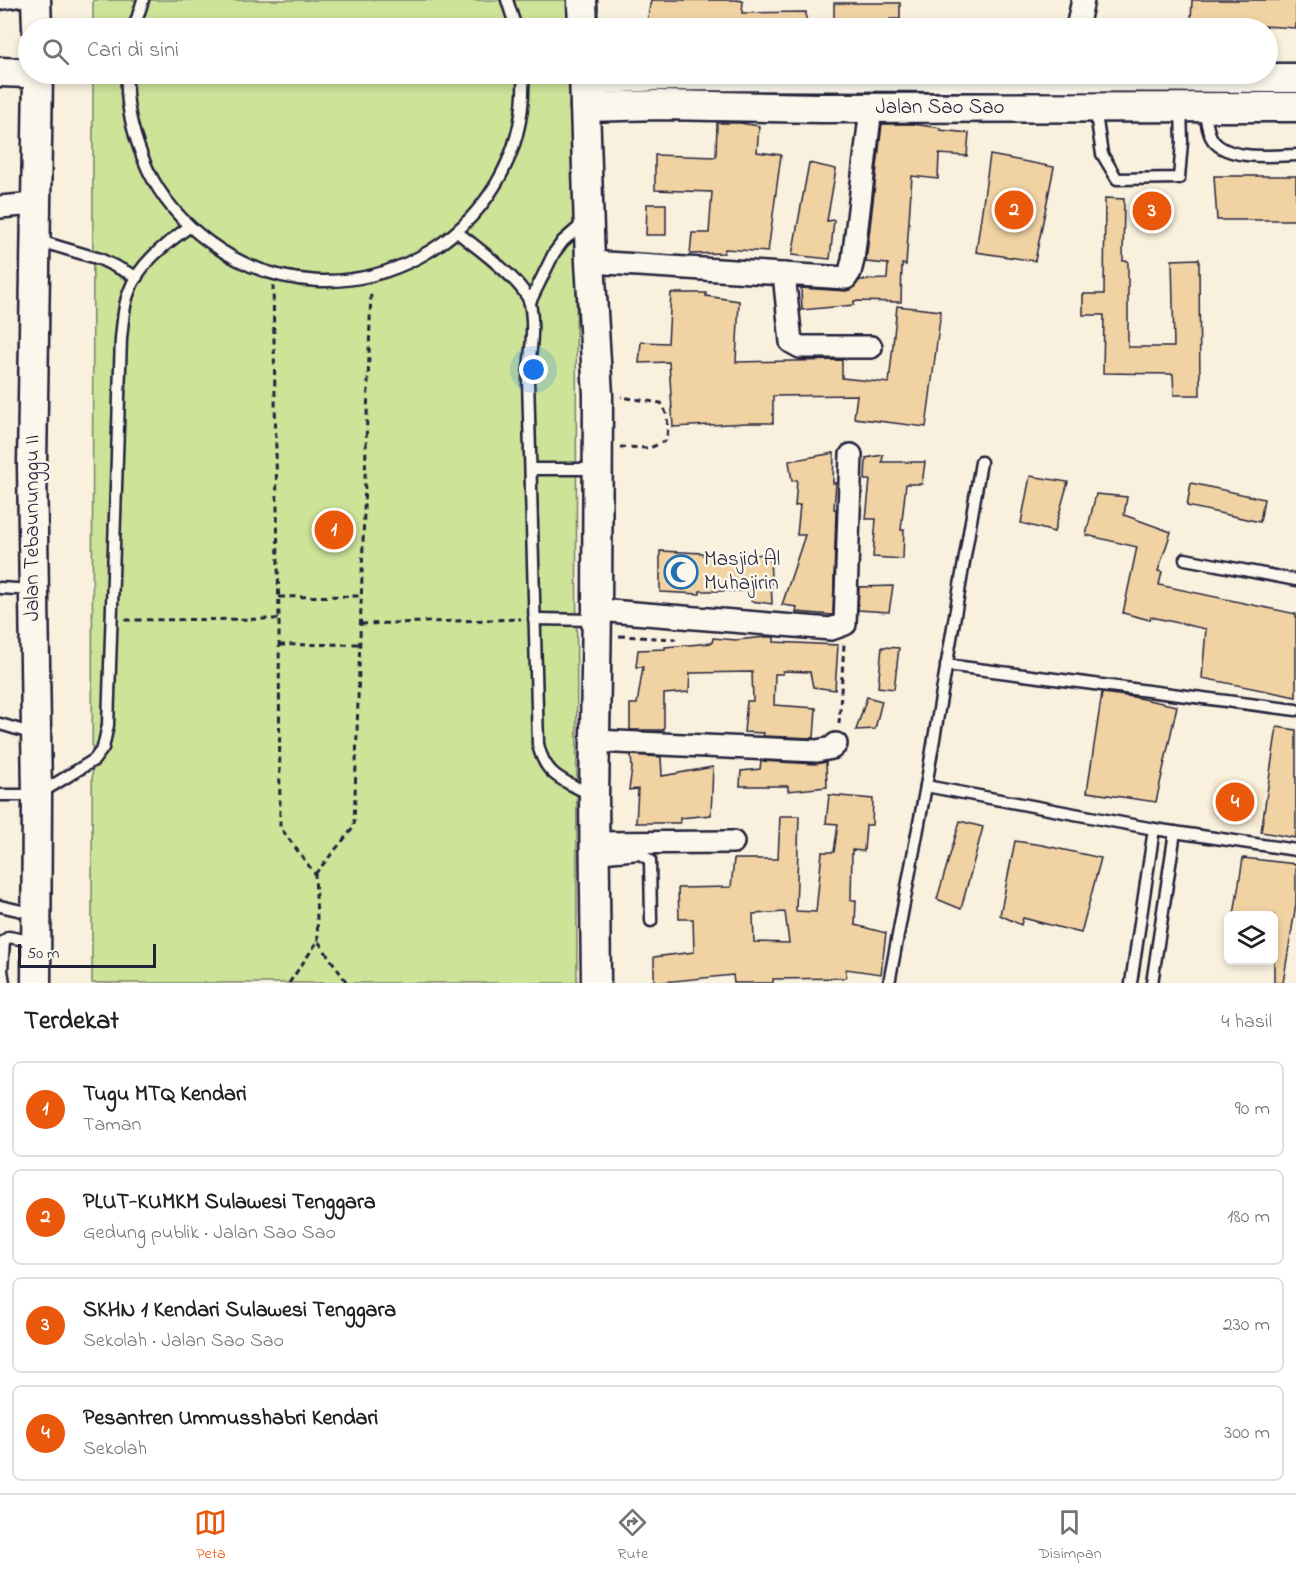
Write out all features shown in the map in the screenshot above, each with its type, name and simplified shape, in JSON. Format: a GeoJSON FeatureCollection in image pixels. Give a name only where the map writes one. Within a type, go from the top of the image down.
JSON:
{"type":"FeatureCollection","features":[{"type":"Feature","properties":{"kind":"street"},"geometry":{"type":"LineString","coordinates":[[36,0],[37,18]]}},
{"type":"Feature","properties":{"kind":"street"},"geometry":{"type":"LineString","coordinates":[[582,0],[583,18]]}},
{"type":"Feature","properties":{"kind":"street"},"geometry":{"type":"LineString","coordinates":[[1079,18],[1083,0]]}},
{"type":"Feature","properties":{"kind":"street"},"geometry":{"type":"LineString","coordinates":[[0,72],[18,73]]}},
{"type":"Feature","properties":{"kind":"street","name":"Jalan Sao Sao"},"geometry":{"type":"LineString","coordinates":[[1278,78],[1296,78]]}},
{"type":"Feature","properties":{"kind":"street","name":"Jalan Tebaununggu II"},"geometry":{"type":"LineString","coordinates":[[36,983],[37,795],[32,465],[34,204],[38,84]]}},
{"type":"Feature","properties":{"kind":"street","name":"Jalan Sao Sao"},"geometry":{"type":"LineString","coordinates":[[584,87],[604,84]]}},
{"type":"Feature","properties":{"kind":"street"},"geometry":{"type":"LineString","coordinates":[[584,87],[590,262],[598,395],[594,797],[596,983]]}},
{"type":"Feature","properties":{"kind":"street","name":"Jalan Sao Sao"},"geometry":{"type":"LineString","coordinates":[[584,87],[659,105],[871,108],[1296,107]]}},
{"type":"Feature","properties":{"kind":"street"},"geometry":{"type":"LineString","coordinates":[[590,262],[843,278],[848,276],[871,108]]}},
{"type":"Feature","properties":{"kind":"street"},"geometry":{"type":"LineString","coordinates":[[0,207],[34,204]]}},
{"type":"Feature","properties":{"kind":"street"},"geometry":{"type":"LineString","coordinates":[[784,274],[791,342],[800,347],[871,347]]}},
{"type":"Feature","properties":{"kind":"street"},"geometry":{"type":"LineString","coordinates":[[597,622],[831,629],[845,624],[851,455]]}},
{"type":"Feature","properties":{"kind":"street"},"geometry":{"type":"LineString","coordinates":[[595,741],[817,752],[836,744]]}},
{"type":"Feature","properties":{"kind":"street"},"geometry":{"type":"LineString","coordinates":[[594,850],[733,842]]}},
{"type":"Feature","properties":{"kind":"lane"},"geometry":{"type":"LineString","coordinates":[[0,4],[26,0]]}},
{"type":"Feature","properties":{"kind":"lane"},"geometry":{"type":"LineString","coordinates":[[137,18],[143,0]]}},
{"type":"Feature","properties":{"kind":"lane"},"geometry":{"type":"LineString","coordinates":[[507,0],[513,18]]}},
{"type":"Feature","properties":{"kind":"lane"},"geometry":{"type":"LineString","coordinates":[[126,84],[126,94],[136,143],[157,189],[189,227],[228,256],[273,274],[322,282],[371,277],[417,260],[458,232],[491,194],[514,148],[524,98],[523,84]]}},
{"type":"Feature","properties":{"kind":"lane"},"geometry":{"type":"LineString","coordinates":[[1095,108],[1102,154],[1117,179],[1179,178],[1182,142],[1192,107]]}},
{"type":"Feature","properties":{"kind":"lane"},"geometry":{"type":"LineString","coordinates":[[1192,107],[1211,139],[1226,150],[1244,156],[1296,155]]}},
{"type":"Feature","properties":{"kind":"lane"},"geometry":{"type":"LineString","coordinates":[[589,219],[563,241],[554,253],[530,302],[532,338],[528,379],[538,744],[541,758],[549,772],[594,797]]}},
{"type":"Feature","properties":{"kind":"lane"},"geometry":{"type":"LineString","coordinates":[[0,795],[37,795],[94,760],[103,748],[108,725],[121,338],[129,291],[137,277],[162,247],[189,227]]}},
{"type":"Feature","properties":{"kind":"lane"},"geometry":{"type":"LineString","coordinates":[[458,232],[513,278],[530,302]]}},
{"type":"Feature","properties":{"kind":"lane"},"geometry":{"type":"LineString","coordinates":[[34,239],[100,259],[137,277]]}},
{"type":"Feature","properties":{"kind":"lane"},"geometry":{"type":"LineString","coordinates":[[531,469],[597,457]]}},
{"type":"Feature","properties":{"kind":"lane"},"geometry":{"type":"LineString","coordinates":[[889,983],[926,786],[981,462]]}},
{"type":"Feature","properties":{"kind":"lane"},"geometry":{"type":"LineString","coordinates":[[1185,559],[1296,580]]}},
{"type":"Feature","properties":{"kind":"lane"},"geometry":{"type":"LineString","coordinates":[[0,588],[33,590]]}},
{"type":"Feature","properties":{"kind":"lane"},"geometry":{"type":"LineString","coordinates":[[534,619],[597,622]]}},
{"type":"Feature","properties":{"kind":"lane"},"geometry":{"type":"LineString","coordinates":[[946,665],[1296,710]]}},
{"type":"Feature","properties":{"kind":"lane"},"geometry":{"type":"LineString","coordinates":[[0,724],[35,734]]}},
{"type":"Feature","properties":{"kind":"lane"},"geometry":{"type":"LineString","coordinates":[[926,786],[1154,829],[1296,850]]}},
{"type":"Feature","properties":{"kind":"lane"},"geometry":{"type":"LineString","coordinates":[[1131,983],[1154,829]]}},
{"type":"Feature","properties":{"kind":"lane"},"geometry":{"type":"LineString","coordinates":[[1152,983],[1175,832]]}},
{"type":"Feature","properties":{"kind":"lane"},"geometry":{"type":"LineString","coordinates":[[594,850],[640,854],[650,860],[651,921]]}},
{"type":"Feature","properties":{"kind":"lane"},"geometry":{"type":"LineString","coordinates":[[0,906],[36,914]]}},
{"type":"Feature","properties":{"kind":"lane"},"geometry":{"type":"LineString","coordinates":[[4,983],[2,970],[4,941],[9,937],[37,942]]}},
{"type":"Feature","properties":{"kind":"path"},"geometry":{"type":"LineString","coordinates":[[273,274],[279,597],[280,826],[315,874],[318,941],[347,983]]}},
{"type":"Feature","properties":{"kind":"path"},"geometry":{"type":"LineString","coordinates":[[315,874],[354,827],[371,277]]}},
{"type":"Feature","properties":{"kind":"path"},"geometry":{"type":"LineString","coordinates":[[597,457],[650,448],[665,441],[668,435],[665,408],[662,403],[647,399],[598,395]]}},
{"type":"Feature","properties":{"kind":"path"},"geometry":{"type":"LineString","coordinates":[[279,597],[362,596]]}},
{"type":"Feature","properties":{"kind":"path"},"geometry":{"type":"LineString","coordinates":[[112,620],[279,618]]}},
{"type":"Feature","properties":{"kind":"path"},"geometry":{"type":"LineString","coordinates":[[361,624],[534,619]]}},
{"type":"Feature","properties":{"kind":"path"},"geometry":{"type":"LineString","coordinates":[[597,622],[676,639]]}},
{"type":"Feature","properties":{"kind":"path"},"geometry":{"type":"LineString","coordinates":[[836,744],[839,730],[845,624]]}},
{"type":"Feature","properties":{"kind":"path"},"geometry":{"type":"LineString","coordinates":[[279,645],[360,644]]}},
{"type":"Feature","properties":{"kind":"path"},"geometry":{"type":"LineString","coordinates":[[289,983],[318,941]]}},
{"type":"Feature","properties":{"kind":"shaded area"},"geometry":{"type":"Polygon","coordinates":[[[1212,778],[1265,788],[1259,826],[1206,816],[1212,778]]]}},
{"type":"Feature","properties":{"kind":"green space"},"geometry":{"type":"Polygon","coordinates":[[[93,0],[573,0],[574,18],[93,18],[93,0]]]}},
{"type":"Feature","properties":{"kind":"green space"},"geometry":{"type":"Polygon","coordinates":[[[93,84],[576,84],[577,983],[92,983],[93,84]]]}},
{"type":"Feature","properties":{"kind":"building"},"geometry":{"type":"Polygon","coordinates":[[[651,0],[736,0],[743,1],[742,13],[806,12],[806,18],[648,18],[651,0]]]}},
{"type":"Feature","properties":{"kind":"building"},"geometry":{"type":"Polygon","coordinates":[[[1192,0],[1296,0],[1296,28],[1278,27],[1278,18],[1191,18],[1192,0]]]}},
{"type":"Feature","properties":{"kind":"building"},"geometry":{"type":"Polygon","coordinates":[[[834,3],[900,3],[900,18],[834,18],[834,3]]]}},
{"type":"Feature","properties":{"kind":"building"},"geometry":{"type":"Polygon","coordinates":[[[717,123],[759,126],[757,152],[781,155],[768,252],[725,249],[724,253],[690,254],[692,233],[709,233],[712,192],[655,190],[655,155],[716,157],[717,123]]]}},
{"type":"Feature","properties":{"kind":"building"},"geometry":{"type":"Polygon","coordinates":[[[882,124],[913,124],[969,133],[967,156],[939,154],[938,179],[912,176],[906,265],[902,264],[901,302],[854,301],[854,305],[802,310],[801,288],[846,291],[852,289],[860,280],[887,279],[888,264],[866,262],[882,124]]]}},
{"type":"Feature","properties":{"kind":"building"},"geometry":{"type":"Polygon","coordinates":[[[990,155],[1054,167],[1035,261],[976,252],[990,155]]]}},
{"type":"Feature","properties":{"kind":"building"},"geometry":{"type":"Polygon","coordinates":[[[809,163],[836,169],[827,221],[834,220],[830,259],[792,255],[809,163]]]}},
{"type":"Feature","properties":{"kind":"building"},"geometry":{"type":"Polygon","coordinates":[[[1214,176],[1296,176],[1296,220],[1217,220],[1214,176]]]}},
{"type":"Feature","properties":{"kind":"building"},"geometry":{"type":"Polygon","coordinates":[[[1105,198],[1124,199],[1123,261],[1128,261],[1128,347],[1174,347],[1172,260],[1199,259],[1200,395],[1174,395],[1173,374],[1103,373],[1104,315],[1083,315],[1083,294],[1104,294],[1105,198]]]}},
{"type":"Feature","properties":{"kind":"building"},"geometry":{"type":"Polygon","coordinates":[[[647,204],[666,204],[666,235],[646,235],[647,204]]]}},
{"type":"Feature","properties":{"kind":"building"},"geometry":{"type":"Polygon","coordinates":[[[671,293],[706,293],[706,296],[739,301],[736,362],[842,360],[842,378],[889,383],[897,306],[941,311],[926,427],[854,418],[857,395],[773,396],[773,423],[673,427],[669,362],[639,363],[641,342],[668,343],[671,293]]]}},
{"type":"Feature","properties":{"kind":"building"},"geometry":{"type":"Polygon","coordinates":[[[834,453],[833,483],[836,483],[834,509],[836,509],[833,615],[796,612],[797,607],[782,605],[805,535],[797,535],[800,505],[795,506],[797,480],[792,481],[789,461],[834,453]]]}},
{"type":"Feature","properties":{"kind":"building"},"geometry":{"type":"Polygon","coordinates":[[[883,455],[882,462],[925,462],[922,484],[906,484],[901,530],[904,530],[903,559],[873,557],[876,519],[866,519],[870,480],[865,480],[866,458],[883,455]]]}},
{"type":"Feature","properties":{"kind":"building"},"geometry":{"type":"Polygon","coordinates":[[[1030,476],[1068,482],[1054,532],[1021,523],[1030,476]]]}},
{"type":"Feature","properties":{"kind":"building"},"geometry":{"type":"Polygon","coordinates":[[[1191,483],[1264,499],[1260,522],[1187,506],[1191,483]]]}},
{"type":"Feature","properties":{"kind":"building"},"geometry":{"type":"Polygon","coordinates":[[[1096,494],[1127,497],[1124,515],[1171,532],[1158,571],[1162,572],[1159,585],[1296,614],[1296,697],[1202,678],[1206,629],[1123,613],[1137,547],[1086,535],[1096,494]]]}},
{"type":"Feature","properties":{"kind":"building"},"geometry":{"type":"Polygon","coordinates":[[[660,551],[703,553],[703,555],[732,554],[732,556],[770,554],[772,604],[751,601],[752,591],[700,591],[700,594],[660,592],[660,551]]]}},
{"type":"Feature","properties":{"kind":"building"},"geometry":{"type":"Polygon","coordinates":[[[893,586],[889,612],[858,610],[859,587],[893,586]]]}},
{"type":"Feature","properties":{"kind":"building"},"geometry":{"type":"Polygon","coordinates":[[[774,637],[774,642],[838,645],[835,690],[813,687],[810,672],[783,671],[783,674],[775,674],[774,705],[816,708],[814,738],[763,736],[764,733],[744,732],[747,701],[753,701],[752,672],[690,673],[689,692],[664,694],[664,730],[630,730],[630,704],[637,704],[643,667],[636,667],[638,650],[712,643],[713,638],[736,640],[774,637]]]}},
{"type":"Feature","properties":{"kind":"building"},"geometry":{"type":"Polygon","coordinates":[[[882,647],[899,648],[894,689],[878,687],[882,647]]]}},
{"type":"Feature","properties":{"kind":"building"},"geometry":{"type":"Polygon","coordinates":[[[1102,693],[1177,706],[1156,802],[1087,792],[1102,693]]]}},
{"type":"Feature","properties":{"kind":"building"},"geometry":{"type":"Polygon","coordinates":[[[867,697],[882,701],[875,729],[856,730],[867,697]]]}},
{"type":"Feature","properties":{"kind":"building"},"geometry":{"type":"Polygon","coordinates":[[[1277,727],[1296,730],[1296,838],[1261,832],[1277,727]]]}},
{"type":"Feature","properties":{"kind":"building"},"geometry":{"type":"Polygon","coordinates":[[[631,755],[661,757],[662,776],[713,767],[711,815],[680,818],[680,823],[636,823],[638,789],[629,790],[631,755]]]}},
{"type":"Feature","properties":{"kind":"building"},"geometry":{"type":"Polygon","coordinates":[[[761,761],[816,764],[826,762],[827,787],[788,791],[788,786],[740,786],[741,771],[760,769],[761,761]]]}},
{"type":"Feature","properties":{"kind":"building"},"geometry":{"type":"Polygon","coordinates":[[[829,795],[873,799],[872,825],[866,825],[864,851],[852,850],[851,900],[856,900],[855,925],[886,933],[881,974],[846,969],[846,978],[773,979],[773,983],[734,983],[733,975],[654,983],[654,957],[694,952],[693,919],[679,919],[678,888],[731,887],[734,859],[778,859],[780,816],[799,816],[796,911],[816,912],[822,852],[834,852],[838,824],[826,823],[829,795]],[[785,912],[753,914],[754,942],[789,943],[785,912]]]}},
{"type":"Feature","properties":{"kind":"building"},"geometry":{"type":"Polygon","coordinates":[[[960,821],[983,827],[961,909],[937,899],[960,821]]]}},
{"type":"Feature","properties":{"kind":"building"},"geometry":{"type":"Polygon","coordinates":[[[1015,841],[1101,858],[1081,933],[1023,918],[1021,925],[1000,915],[1015,841]]]}},
{"type":"Feature","properties":{"kind":"building"},"geometry":{"type":"Polygon","coordinates":[[[1243,858],[1296,864],[1296,904],[1283,983],[1274,983],[1274,965],[1278,965],[1278,911],[1235,911],[1243,858]]]}},
{"type":"Feature","properties":{"kind":"place","name":"PLUT-KUMKM Sulawesi Tenggara"},"geometry":{"type":"Point","coordinates":[1014,210]}},
{"type":"Feature","properties":{"kind":"place","name":"SKHN 1 Kendari Sulawesi Tenggara"},"geometry":{"type":"Point","coordinates":[1152,211]}},
{"type":"Feature","properties":{"kind":"place","name":"Tugu MTQ Kendari"},"geometry":{"type":"Point","coordinates":[334,530]}},
{"type":"Feature","properties":{"kind":"place","name":"Masjid Al Muhajirin"},"geometry":{"type":"Point","coordinates":[681,572]}},
{"type":"Feature","properties":{"kind":"place","name":"Pesantren Ummusshabri Kendari"},"geometry":{"type":"Point","coordinates":[1235,802]}}]}
